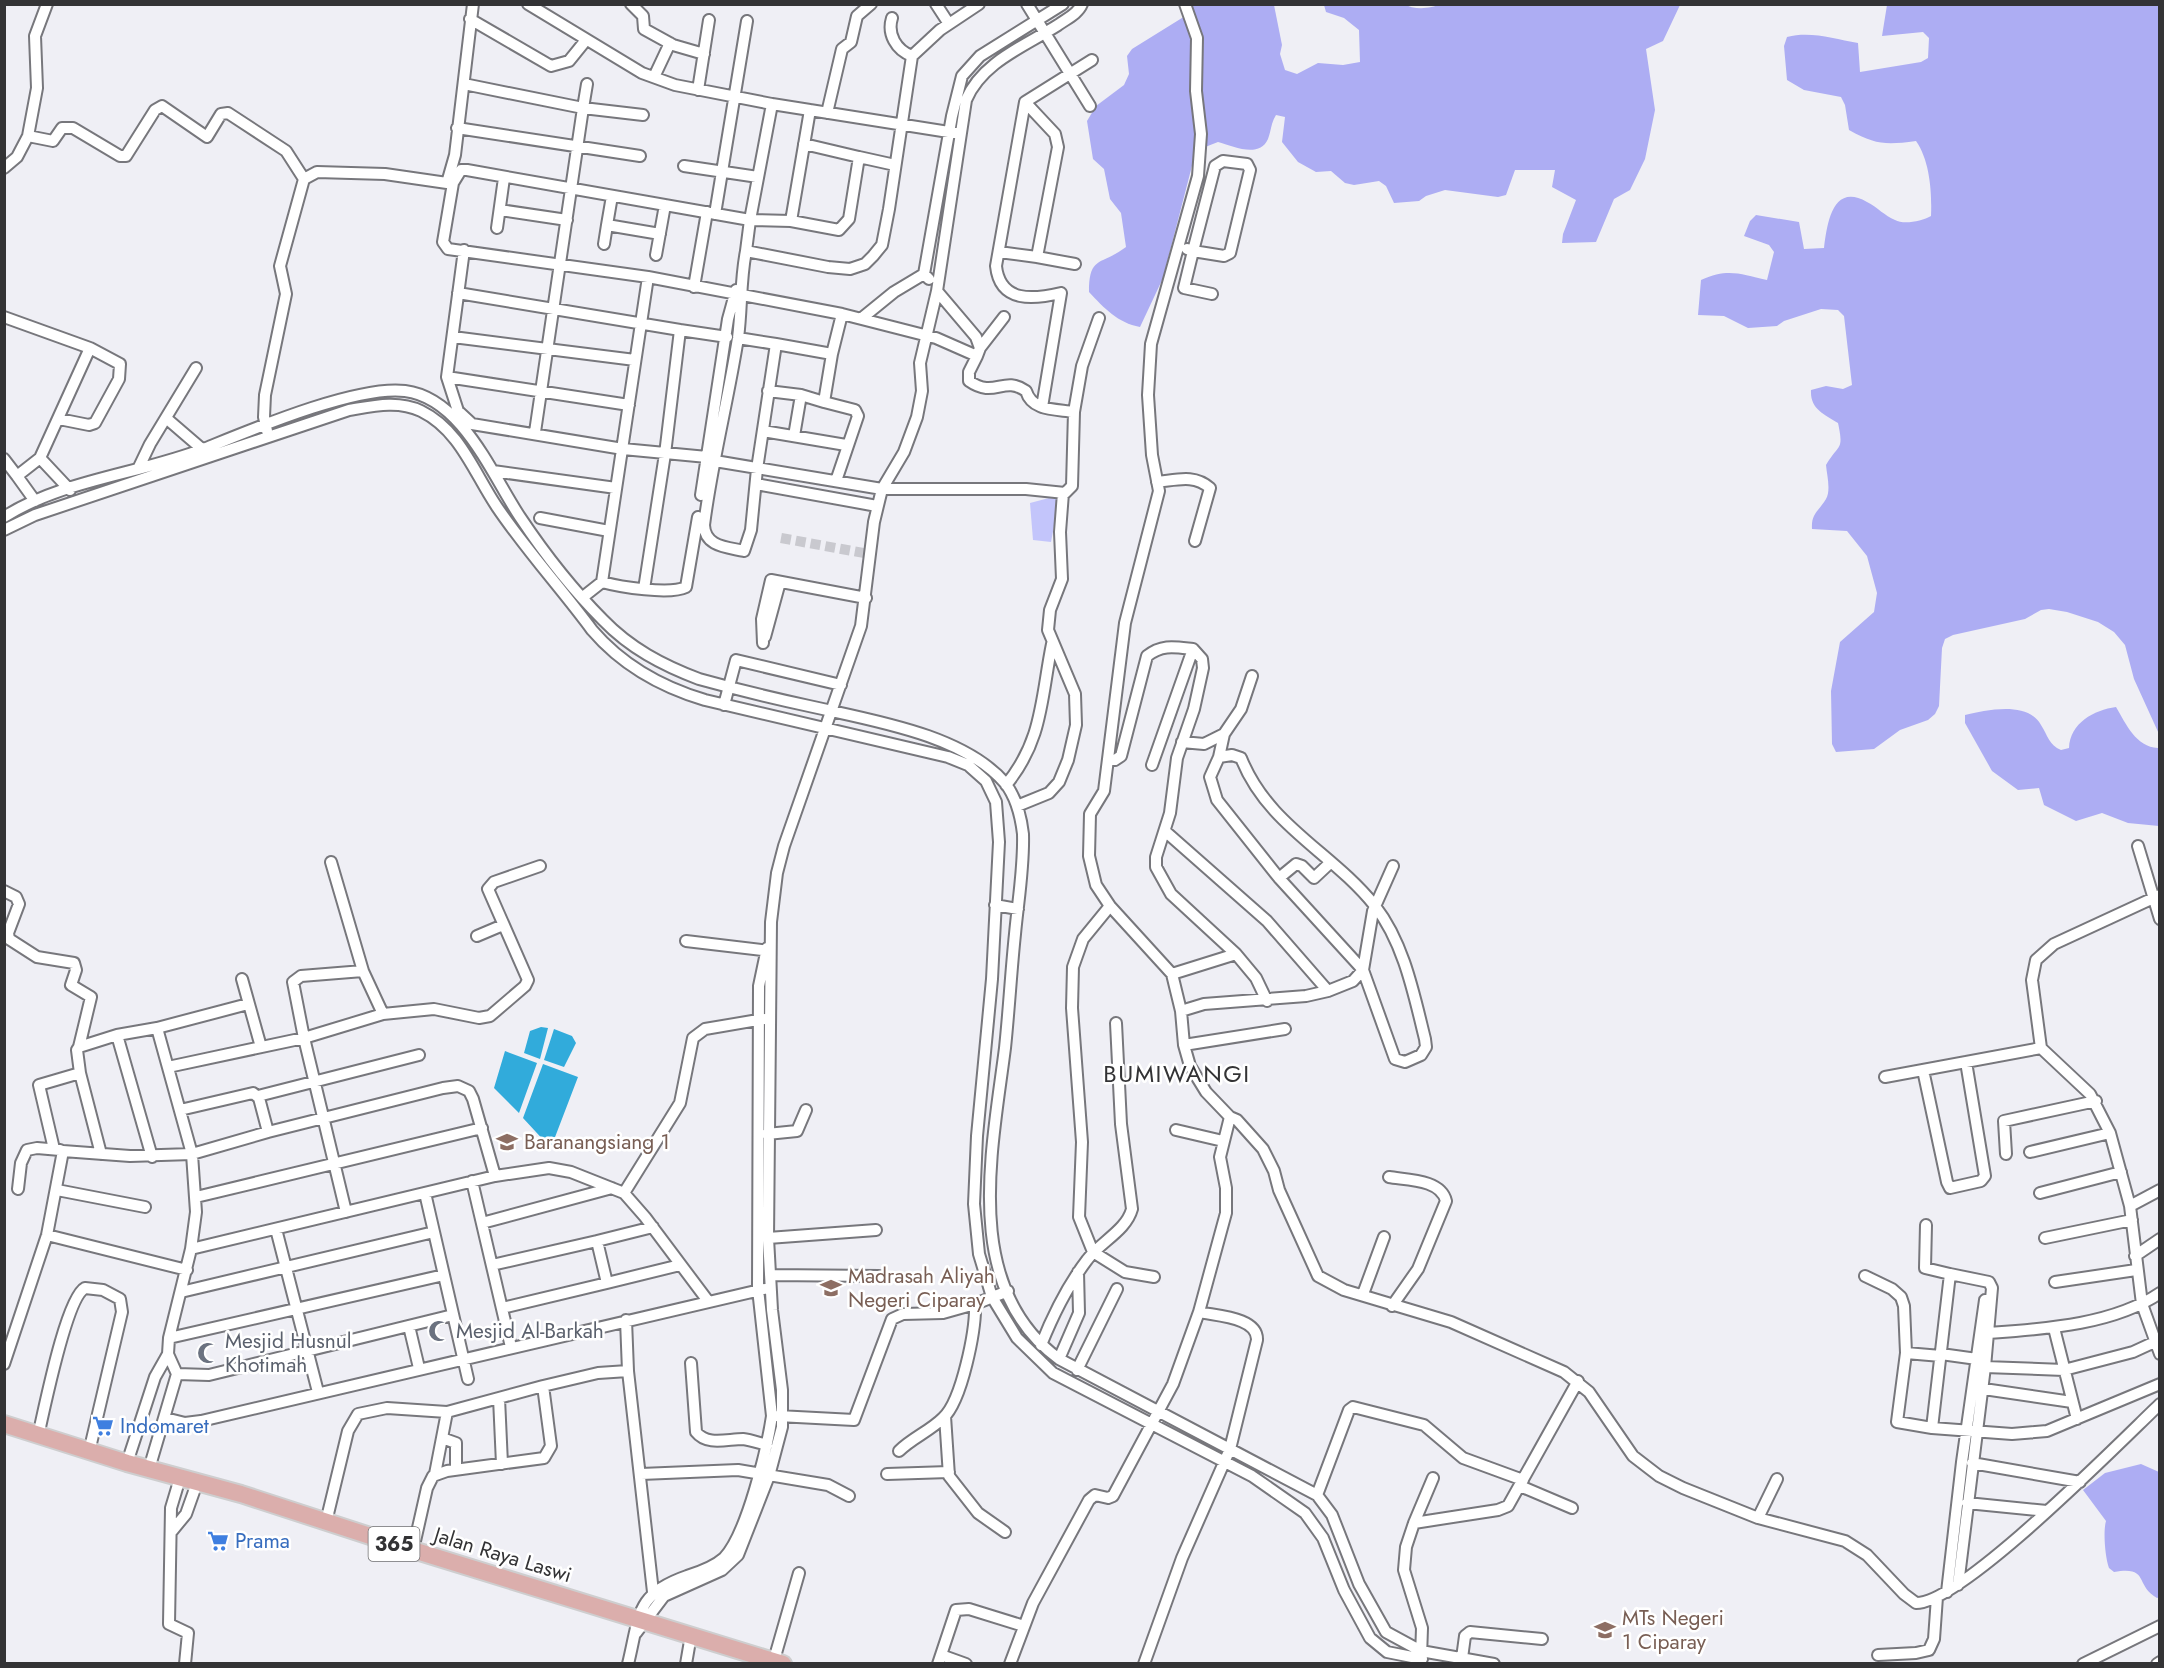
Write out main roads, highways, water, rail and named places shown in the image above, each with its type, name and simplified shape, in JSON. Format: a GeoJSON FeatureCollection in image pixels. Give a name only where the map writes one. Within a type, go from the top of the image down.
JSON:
{"type":"FeatureCollection","features":[{"type":"Feature","properties":{"kind":"main road","name":"Jalan Raya Laswi"},"geometry":{"type":"LineString","coordinates":[[4,1424],[89,1452],[241,1494],[640,1626],[691,1635],[778,1662]]}},
{"type":"Feature","properties":{"kind":"tunnel"},"geometry":{"type":"LineString","coordinates":[[781,538],[869,554]]}},
{"type":"Feature","properties":{"kind":"place","name":"Baranangsiang 1"},"geometry":{"type":"Point","coordinates":[507,1142]}},
{"type":"Feature","properties":{"kind":"place","name":"Madrasah Aliyah Negeri Ciparay"},"geometry":{"type":"Point","coordinates":[831,1288]}},
{"type":"Feature","properties":{"kind":"place","name":"Mesjid Al-Barkah"},"geometry":{"type":"Point","coordinates":[439,1331]}},
{"type":"Feature","properties":{"kind":"place","name":"Mesjid Husnul Khotimah"},"geometry":{"type":"Point","coordinates":[208,1353]}},
{"type":"Feature","properties":{"kind":"place","name":"Indomaret"},"geometry":{"type":"Point","coordinates":[103,1426]}},
{"type":"Feature","properties":{"kind":"place","name":"Prama"},"geometry":{"type":"Point","coordinates":[218,1541]}},
{"type":"Feature","properties":{"kind":"place","name":"MTs Negeri 1 Ciparay"},"geometry":{"type":"Point","coordinates":[1605,1630]}},
{"type":"Feature","properties":{"kind":"district","name":"BUMIWANGI"},"geometry":{"type":"Point","coordinates":[1177,1073]}}]}
